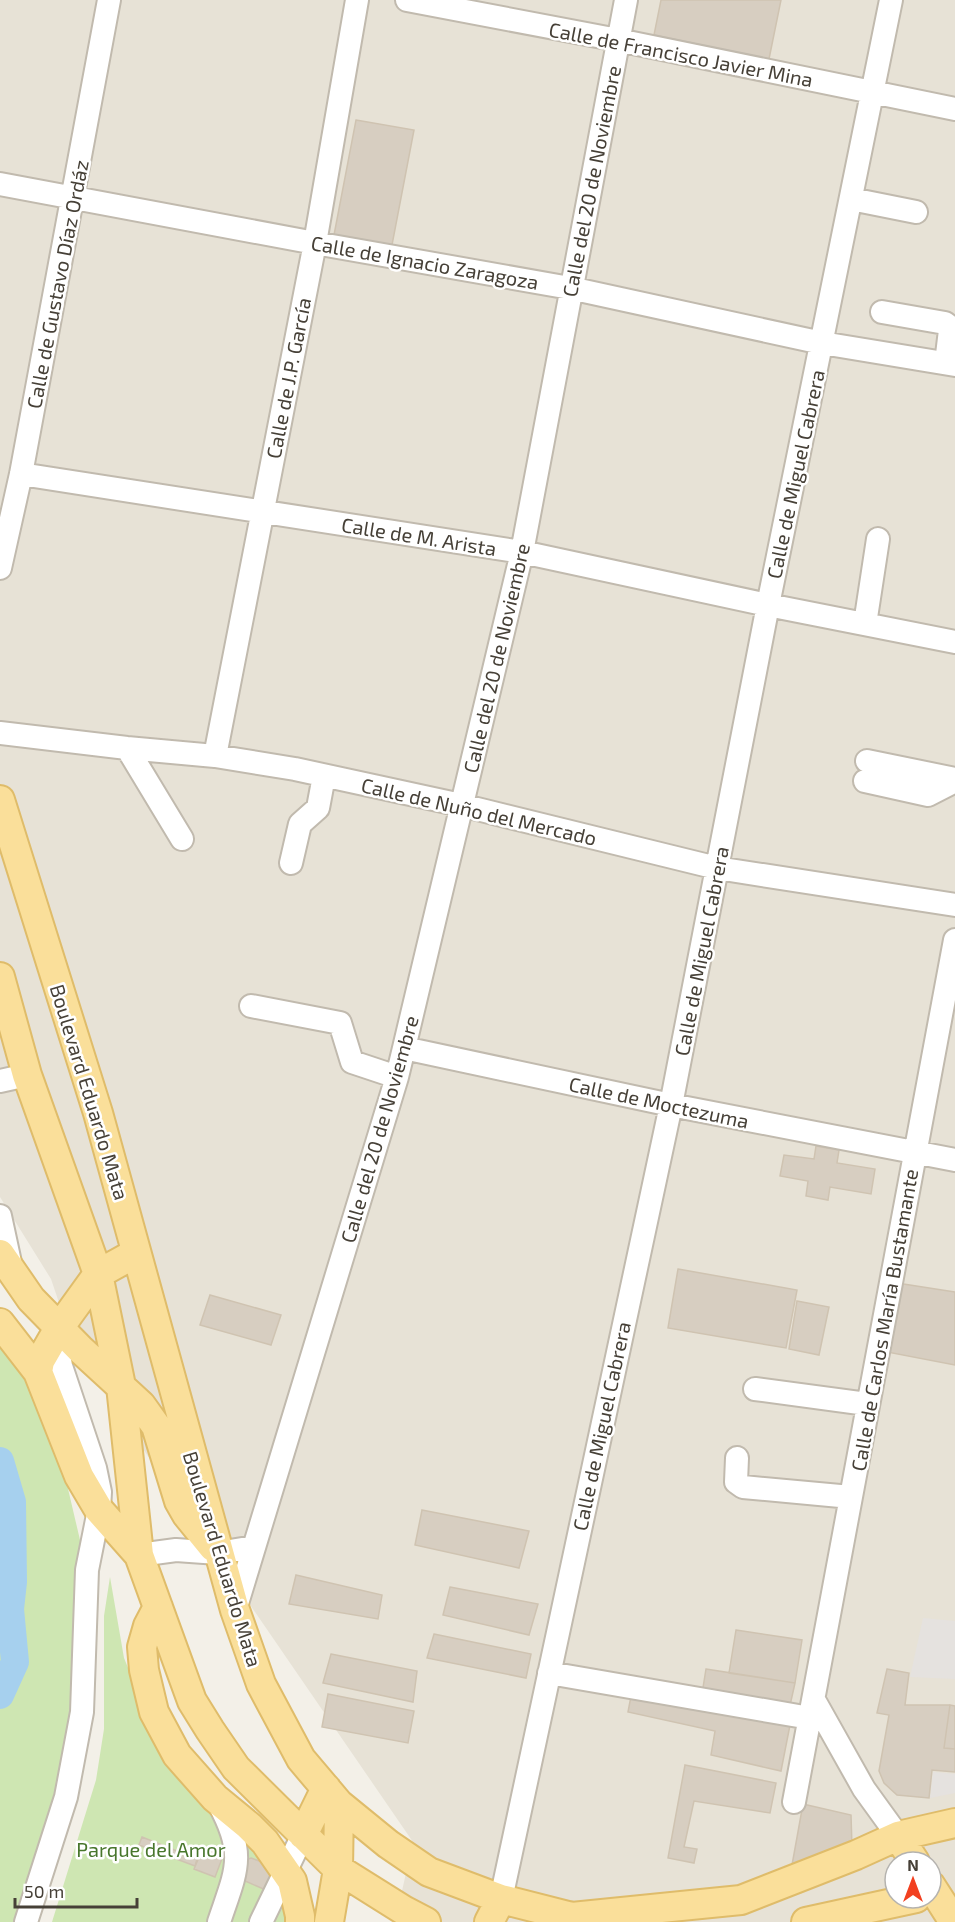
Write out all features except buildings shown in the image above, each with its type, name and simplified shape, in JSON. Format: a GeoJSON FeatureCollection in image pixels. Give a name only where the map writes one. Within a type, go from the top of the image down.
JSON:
{"type":"FeatureCollection","features":[{"type":"Feature","properties":{"kind":"main road","name":"Boulevard Eduardo Mata"},"geometry":{"type":"LineString","coordinates":[[0,800],[98,1113],[235,1610],[261,1684],[301,1759],[333,1796],[388,1844],[429,1872],[500,1914],[572,1917],[741,1900],[898,1836],[955,1823]]}},
{"type":"Feature","properties":{"kind":"main road"},"geometry":{"type":"LineString","coordinates":[[0,977],[13,1078],[98,1274],[121,1386],[139,1555],[192,1701],[236,1768],[338,1869],[426,1922]]}},
{"type":"Feature","properties":{"kind":"main road"},"geometry":{"type":"LineString","coordinates":[[38,1372],[40,1361],[59,1328],[98,1274],[136,1253]]}},
{"type":"Feature","properties":{"kind":"main road"},"geometry":{"type":"LineString","coordinates":[[5,1261],[31,1299],[141,1405],[156,1426],[179,1501],[187,1515],[218,1553]]}},
{"type":"Feature","properties":{"kind":"main road"},"geometry":{"type":"LineString","coordinates":[[3,1327],[18,1330],[31,1321],[33,1312],[31,1299]]}},
{"type":"Feature","properties":{"kind":"main road"},"geometry":{"type":"LineString","coordinates":[[3,1327],[38,1372],[79,1476],[99,1510],[139,1555]]}},
{"type":"Feature","properties":{"kind":"main road"},"geometry":{"type":"LineString","coordinates":[[158,1607],[148,1626],[142,1647],[144,1670],[154,1712],[177,1755],[215,1798],[265,1842],[285,1870],[292,1881],[300,1922]]}},
{"type":"Feature","properties":{"kind":"main road"},"geometry":{"type":"LineString","coordinates":[[303,1835],[333,1796]]}},
{"type":"Feature","properties":{"kind":"main road"},"geometry":{"type":"LineString","coordinates":[[329,1922],[338,1869],[333,1796]]}},
{"type":"Feature","properties":{"kind":"main road"},"geometry":{"type":"LineString","coordinates":[[898,1836],[907,1850]]}},
{"type":"Feature","properties":{"kind":"main road"},"geometry":{"type":"LineString","coordinates":[[694,1922],[741,1900]]}},
{"type":"Feature","properties":{"kind":"main road"},"geometry":{"type":"LineString","coordinates":[[806,1922],[883,1904]]}},
{"type":"Feature","properties":{"kind":"main road"},"geometry":{"type":"LineString","coordinates":[[943,1906],[954,1922]]}},
{"type":"Feature","properties":{"kind":"main road"},"geometry":{"type":"LineString","coordinates":[[852,1912],[878,1922]]}},
{"type":"Feature","properties":{"kind":"street","name":"Calle de Gustavo Díaz Ordáz"},"geometry":{"type":"LineString","coordinates":[[0,568],[21,474],[109,0]]}},
{"type":"Feature","properties":{"kind":"street","name":"Calle de J.P. García"},"geometry":{"type":"LineString","coordinates":[[215,756],[315,243],[357,0]]}},
{"type":"Feature","properties":{"kind":"street","name":"Calle de Francisco Javier Mina"},"geometry":{"type":"LineString","coordinates":[[407,0],[618,40],[955,109]]}},
{"type":"Feature","properties":{"kind":"street","name":"Calle del 20 de Noviembre"},"geometry":{"type":"LineString","coordinates":[[235,1610],[397,1077],[522,552],[626,0]]}},
{"type":"Feature","properties":{"kind":"street","name":"Calle de Miguel Cabrera"},"geometry":{"type":"LineString","coordinates":[[500,1914],[670,1105],[768,605],[891,0]]}},
{"type":"Feature","properties":{"kind":"street","name":"Calle de Ignacio Zaragoza"},"geometry":{"type":"LineString","coordinates":[[0,184],[570,288],[822,343],[950,364]]}},
{"type":"Feature","properties":{"kind":"street"},"geometry":{"type":"LineString","coordinates":[[851,199],[916,212]]}},
{"type":"Feature","properties":{"kind":"street"},"geometry":{"type":"LineString","coordinates":[[882,312],[945,323],[949,326],[950,364]]}},
{"type":"Feature","properties":{"kind":"street","name":"Calle de M. Arista"},"geometry":{"type":"LineString","coordinates":[[21,474],[522,552],[768,605],[955,642]]}},
{"type":"Feature","properties":{"kind":"street"},"geometry":{"type":"LineString","coordinates":[[866,624],[878,539]]}},
{"type":"Feature","properties":{"kind":"street","name":"Calle de Nuño del Mercado"},"geometry":{"type":"LineString","coordinates":[[0,733],[215,756],[461,805],[717,868],[955,905]]}},
{"type":"Feature","properties":{"kind":"street"},"geometry":{"type":"LineString","coordinates":[[127,748],[183,839]]}},
{"type":"Feature","properties":{"kind":"street"},"geometry":{"type":"LineString","coordinates":[[866,771],[955,780]]}},
{"type":"Feature","properties":{"kind":"street"},"geometry":{"type":"LineString","coordinates":[[291,863],[300,824],[318,808],[324,776]]}},
{"type":"Feature","properties":{"kind":"street","name":"Calle de Carlos María Bustamante"},"geometry":{"type":"LineString","coordinates":[[794,1802],[955,940]]}},
{"type":"Feature","properties":{"kind":"street"},"geometry":{"type":"LineString","coordinates":[[251,1006],[340,1023],[352,1062],[397,1077]]}},
{"type":"Feature","properties":{"kind":"street","name":"Calle de Moctezuma"},"geometry":{"type":"LineString","coordinates":[[404,1048],[670,1105],[955,1160]]}},
{"type":"Feature","properties":{"kind":"street"},"geometry":{"type":"LineString","coordinates":[[0,1216],[5,1261]]}},
{"type":"Feature","properties":{"kind":"street"},"geometry":{"type":"LineString","coordinates":[[59,1328],[58,1349],[61,1366],[95,1468],[99,1492],[99,1510],[87,1570]]}},
{"type":"Feature","properties":{"kind":"street"},"geometry":{"type":"LineString","coordinates":[[755,1389],[867,1404]]}},
{"type":"Feature","properties":{"kind":"street"},"geometry":{"type":"LineString","coordinates":[[737,1458],[736,1482],[743,1488],[851,1497]]}},
{"type":"Feature","properties":{"kind":"street"},"geometry":{"type":"LineString","coordinates":[[26,1922],[66,1797],[82,1712],[87,1570],[79,1476]]}},
{"type":"Feature","properties":{"kind":"street"},"geometry":{"type":"LineString","coordinates":[[139,1555],[176,1550],[218,1553],[254,1547]]}},
{"type":"Feature","properties":{"kind":"street"},"geometry":{"type":"LineString","coordinates":[[549,1673],[812,1709],[898,1836]]}},
{"type":"Feature","properties":{"kind":"street"},"geometry":{"type":"LineString","coordinates":[[215,1798],[231,1826],[237,1851],[236,1868],[219,1922]]}},
{"type":"Feature","properties":{"kind":"street"},"geometry":{"type":"LineString","coordinates":[[261,1922],[303,1835]]}},
{"type":"Feature","properties":{"kind":"shaded area"},"geometry":{"type":"Polygon","coordinates":[[[0,0],[955,0],[955,1922],[395,1922],[413,1842],[75,1350],[51,1279],[0,1197],[0,0]]]}},
{"type":"Feature","properties":{"kind":"shaded area"},"geometry":{"type":"Polygon","coordinates":[[[923,1618],[955,1621],[955,1679],[910,1677],[923,1618]]]}},
{"type":"Feature","properties":{"kind":"shaded area"},"geometry":{"type":"Polygon","coordinates":[[[933,1772],[955,1774],[955,1793],[930,1798],[933,1772]]]}},
{"type":"Feature","properties":{"kind":"green space"},"geometry":{"type":"Polygon","coordinates":[[[0,1324],[44,1386],[87,1570],[82,1712],[23,1922],[0,1922],[0,1324]]]}},
{"type":"Feature","properties":{"kind":"green space","name":"Parque del Amor"},"geometry":{"type":"Polygon","coordinates":[[[110,1577],[124,1658],[142,1702],[269,1856],[299,1922],[52,1922],[96,1780],[104,1729],[104,1616],[110,1577]]]}},
{"type":"Feature","properties":{"kind":"waterway"},"geometry":{"type":"LineString","coordinates":[[0,1461],[12,1502],[13,1582],[10,1609],[15,1662],[0,1695]]}}]}
